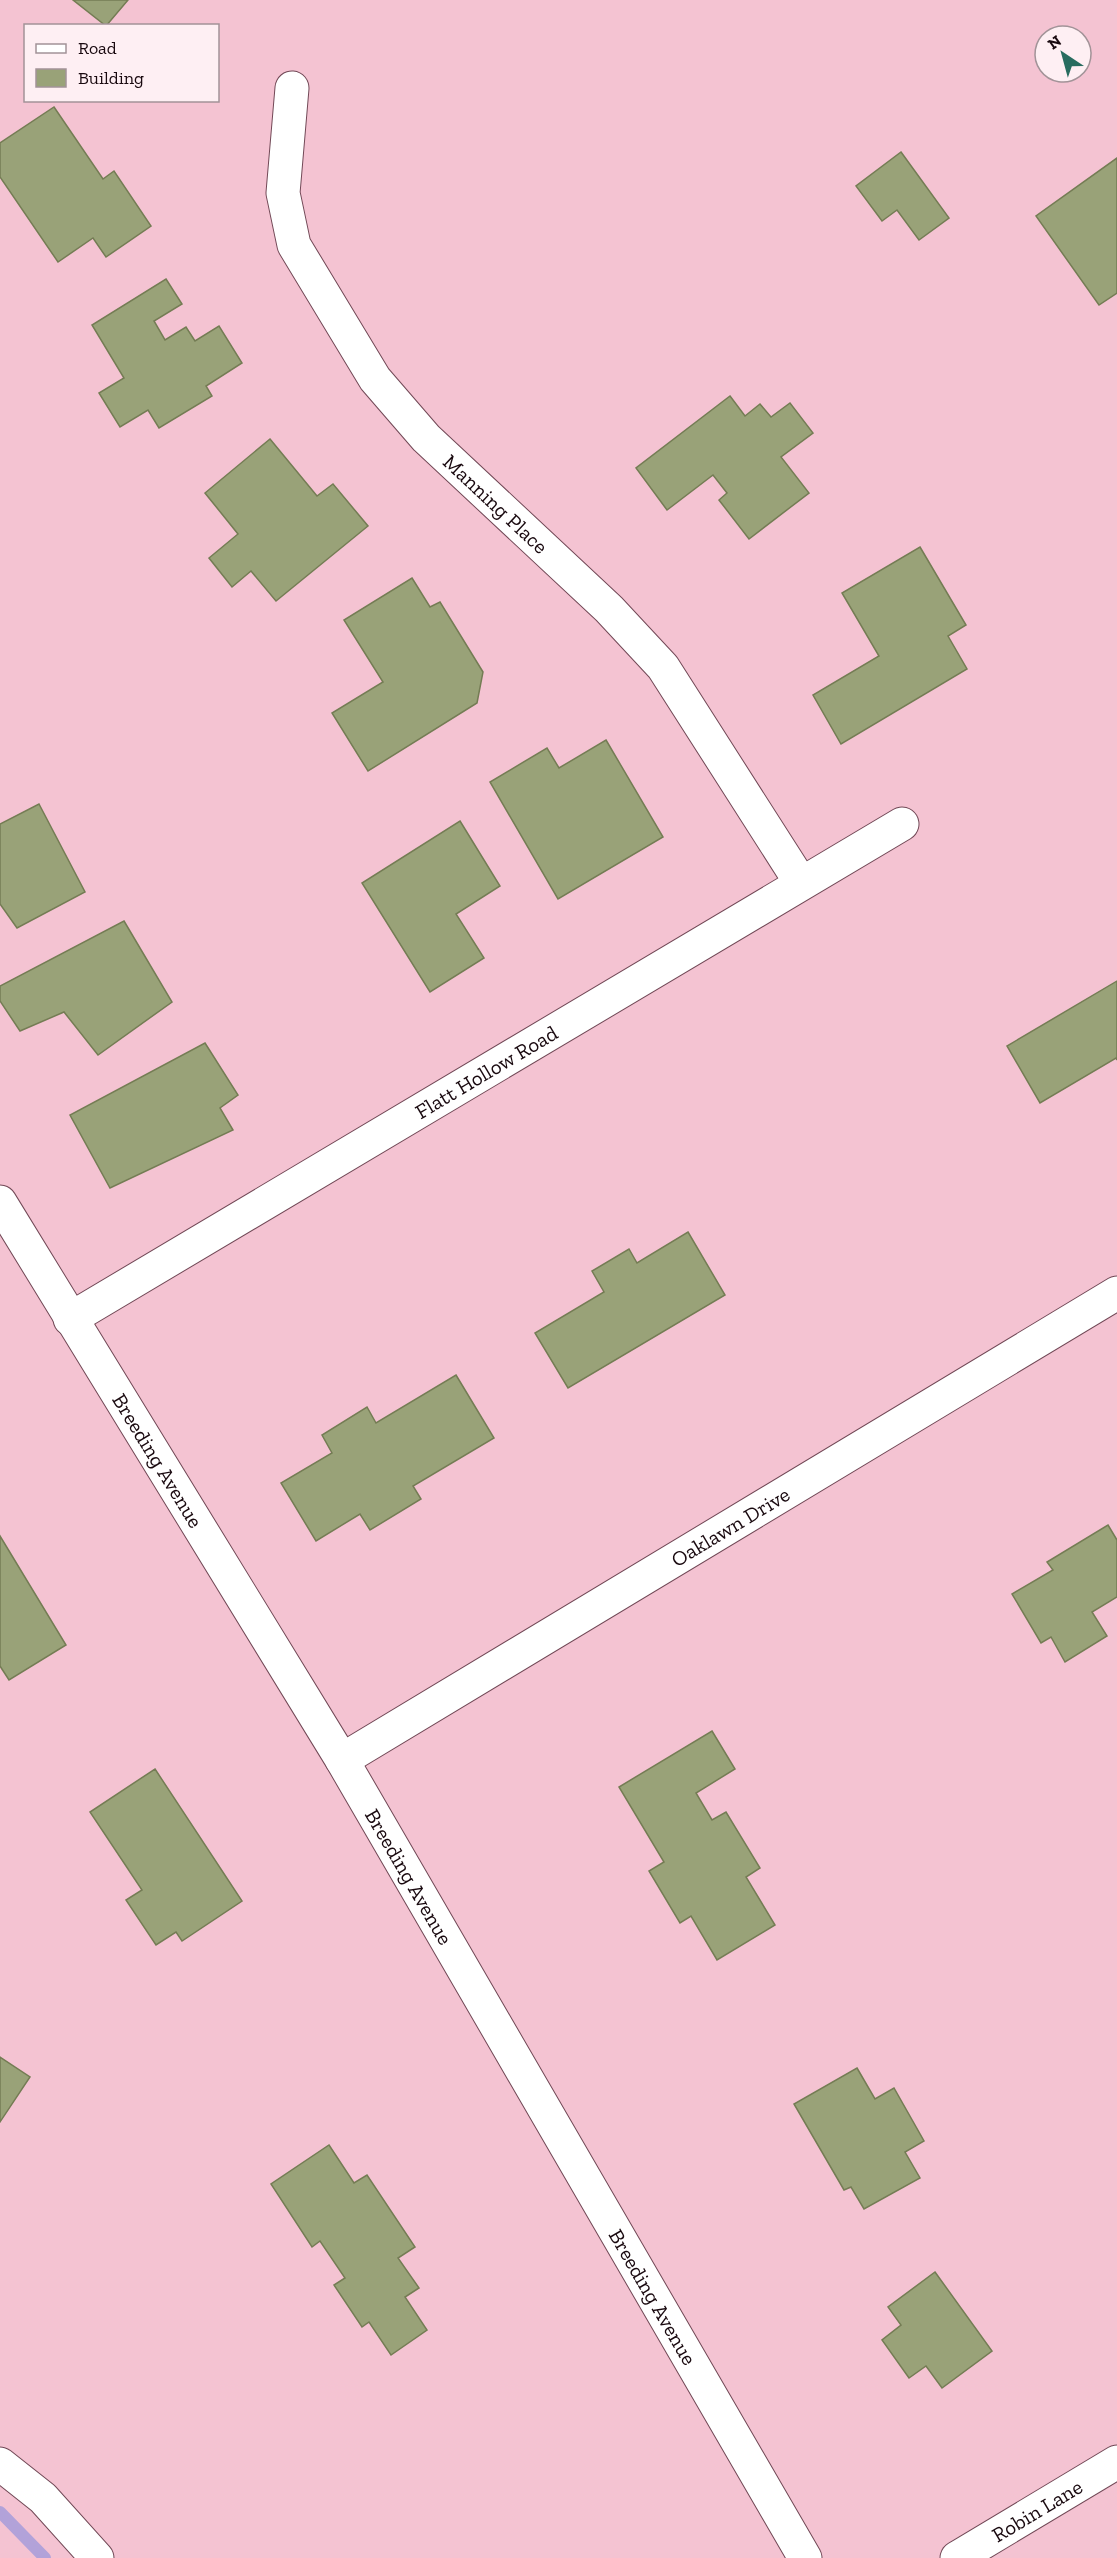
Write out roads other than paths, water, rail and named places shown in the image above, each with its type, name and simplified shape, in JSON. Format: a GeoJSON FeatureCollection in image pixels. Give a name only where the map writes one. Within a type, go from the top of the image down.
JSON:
{"type":"FeatureCollection","features":[{"type":"Feature","properties":{"kind":"street","name":"Manning Place"},"geometry":{"type":"LineString","coordinates":[[292,88],[283,193],[294,245],[375,379],[426,438],[609,609],[663,667],[801,884]]}},
{"type":"Feature","properties":{"kind":"street","name":"Flatt Hollow Road"},"geometry":{"type":"LineString","coordinates":[[70,1319],[903,824]]}},
{"type":"Feature","properties":{"kind":"street","name":"Breeding Avenue"},"geometry":{"type":"LineString","coordinates":[[0,1202],[342,1760],[805,2558]]}},
{"type":"Feature","properties":{"kind":"street","name":"Oaklawn Drive"},"geometry":{"type":"LineString","coordinates":[[342,1760],[1117,1293]]}},
{"type":"Feature","properties":{"kind":"street","name":"Robin Lane"},"geometry":{"type":"LineString","coordinates":[[957,2558],[1117,2462]]}},
{"type":"Feature","properties":{"kind":"street"},"geometry":{"type":"LineString","coordinates":[[0,2464],[43,2498],[97,2558]]}},
{"type":"Feature","properties":{"kind":"waterway"},"geometry":{"type":"LineString","coordinates":[[0,2512],[45,2558]]}}]}
